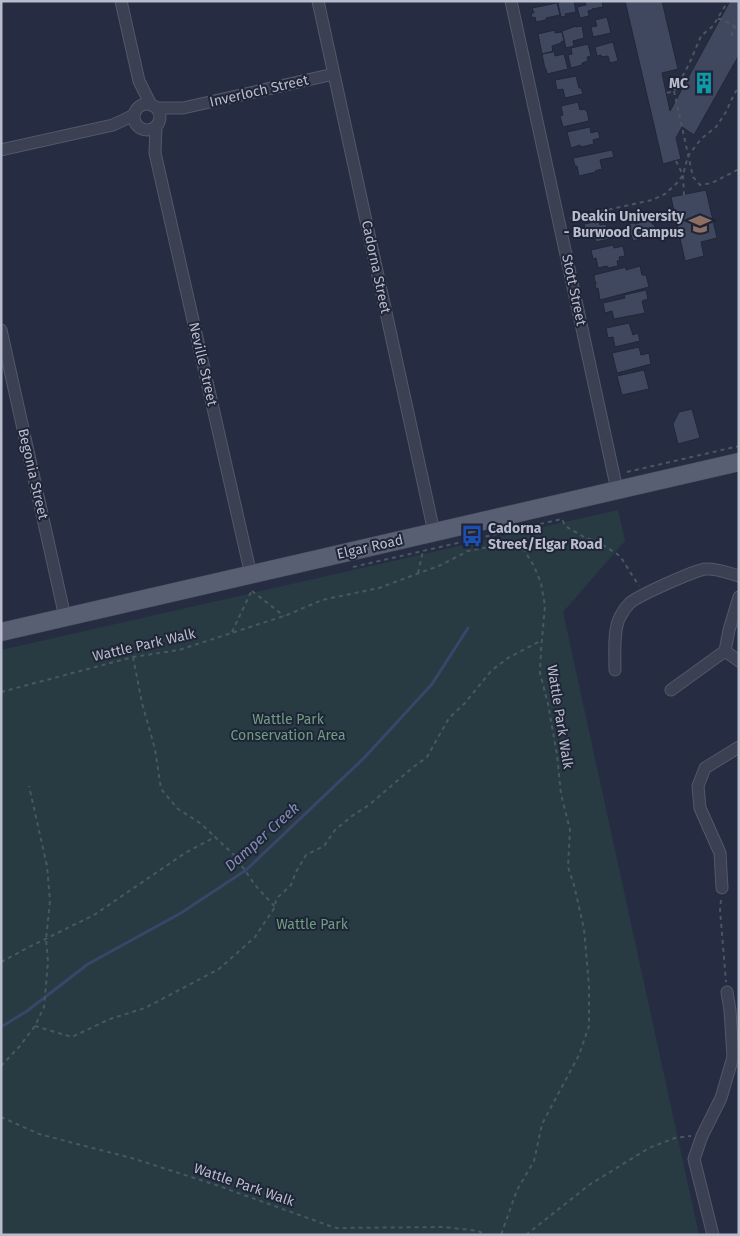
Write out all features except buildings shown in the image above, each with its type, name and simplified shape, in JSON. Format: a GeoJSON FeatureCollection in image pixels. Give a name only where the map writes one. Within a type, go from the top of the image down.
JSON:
{"type":"FeatureCollection","features":[{"type":"Feature","properties":{"kind":"main road","name":"Elgar Road"},"geometry":{"type":"LineString","coordinates":[[1,632],[65,617],[252,583],[615,483],[739,462]]}},
{"type":"Feature","properties":{"kind":"street"},"geometry":{"type":"LineString","coordinates":[[121,1],[138,80],[135,124],[139,128]]}},
{"type":"Feature","properties":{"kind":"street","name":"Cadorna Street"},"geometry":{"type":"LineString","coordinates":[[318,1],[431,533]]}},
{"type":"Feature","properties":{"kind":"street","name":"Stott Street"},"geometry":{"type":"LineString","coordinates":[[511,1],[615,483]]}},
{"type":"Feature","properties":{"kind":"street","name":"Inverloch Street"},"geometry":{"type":"LineString","coordinates":[[154,106],[183,108],[334,74]]}},
{"type":"Feature","properties":{"kind":"street"},"geometry":{"type":"LineString","coordinates":[[113,125],[149,131],[158,124],[160,116],[138,80]]}},
{"type":"Feature","properties":{"kind":"street"},"geometry":{"type":"LineString","coordinates":[[1,150],[113,125],[135,112],[143,104],[154,106]]}},
{"type":"Feature","properties":{"kind":"street","name":"Inverloch Street"},"geometry":{"type":"LineString","coordinates":[[158,124],[183,108]]}},
{"type":"Feature","properties":{"kind":"street","name":"Neville Street"},"geometry":{"type":"LineString","coordinates":[[158,124],[155,154],[252,583]]}},
{"type":"Feature","properties":{"kind":"street","name":"Neville Street"},"geometry":{"type":"LineString","coordinates":[[139,128],[155,154]]}},
{"type":"Feature","properties":{"kind":"street","name":"Begonia Street"},"geometry":{"type":"LineString","coordinates":[[1,330],[65,617]]}},
{"type":"Feature","properties":{"kind":"street"},"geometry":{"type":"LineString","coordinates":[[615,670],[615,638],[619,618],[630,603],[644,594],[694,572],[706,569],[722,570],[739,576]]}},
{"type":"Feature","properties":{"kind":"street"},"geometry":{"type":"LineString","coordinates":[[671,690],[726,651],[729,630],[739,597]]}},
{"type":"Feature","properties":{"kind":"street"},"geometry":{"type":"LineString","coordinates":[[726,651],[739,661]]}},
{"type":"Feature","properties":{"kind":"street"},"geometry":{"type":"LineString","coordinates":[[722,888],[720,853],[700,808],[698,786],[705,768],[739,747]]}},
{"type":"Feature","properties":{"kind":"street"},"geometry":{"type":"LineString","coordinates":[[713,1235],[694,1159],[702,1136],[721,1098],[733,1057],[727,992]]}},
{"type":"Feature","properties":{"kind":"path"},"geometry":{"type":"LineString","coordinates":[[667,94],[674,91],[690,62],[701,36],[713,26],[728,1]]}},
{"type":"Feature","properties":{"kind":"path"},"geometry":{"type":"LineString","coordinates":[[718,19],[739,29]]}},
{"type":"Feature","properties":{"kind":"path"},"geometry":{"type":"LineString","coordinates":[[731,36],[735,27]]}},
{"type":"Feature","properties":{"kind":"path"},"geometry":{"type":"LineString","coordinates":[[684,195],[683,175],[688,156],[701,139],[716,127],[739,86]]}},
{"type":"Feature","properties":{"kind":"path"},"geometry":{"type":"LineString","coordinates":[[674,91],[693,177],[700,185],[712,183],[739,169]]}},
{"type":"Feature","properties":{"kind":"path"},"geometry":{"type":"LineString","coordinates":[[676,161],[683,175]]}},
{"type":"Feature","properties":{"kind":"path"},"geometry":{"type":"LineString","coordinates":[[558,215],[574,219],[652,200],[671,190],[683,175]]}},
{"type":"Feature","properties":{"kind":"path"},"geometry":{"type":"LineString","coordinates":[[615,483],[739,446]]}},
{"type":"Feature","properties":{"kind":"path"},"geometry":{"type":"LineString","coordinates":[[423,552],[562,519],[565,526],[584,537],[600,543],[620,556],[644,594]]}},
{"type":"Feature","properties":{"kind":"path"},"geometry":{"type":"LineString","coordinates":[[418,573],[423,552],[431,533]]}},
{"type":"Feature","properties":{"kind":"path","name":"Wattle Park Walk"},"geometry":{"type":"LineString","coordinates":[[1,692],[133,657],[179,650],[284,616],[322,600],[379,588],[441,565],[468,552],[495,546],[524,550],[534,566],[541,583],[545,606],[540,650],[540,673],[548,704],[557,755],[561,794],[570,830],[568,867],[584,929],[589,986],[589,1026],[579,1055],[542,1124],[534,1161],[517,1190],[501,1235]]}},
{"type":"Feature","properties":{"kind":"path"},"geometry":{"type":"LineString","coordinates":[[232,632],[252,583],[284,616]]}},
{"type":"Feature","properties":{"kind":"path"},"geometry":{"type":"LineString","coordinates":[[35,1026],[72,1037],[110,1019],[145,1008],[182,990],[218,969],[255,937],[275,907],[276,899],[291,885],[306,855],[324,846],[335,830],[369,805],[427,757],[449,718],[464,704],[492,670],[508,658],[542,640]]}},
{"type":"Feature","properties":{"kind":"path"},"geometry":{"type":"LineString","coordinates":[[133,657],[142,703],[155,749],[161,788],[178,809],[200,823],[235,856],[255,885],[275,907]]}},
{"type":"Feature","properties":{"kind":"path"},"geometry":{"type":"LineString","coordinates":[[1,1066],[35,1026],[44,1007],[48,962],[46,939],[50,901],[47,866],[29,786]]}},
{"type":"Feature","properties":{"kind":"path"},"geometry":{"type":"LineString","coordinates":[[1,962],[94,915],[185,853],[215,837]]}},
{"type":"Feature","properties":{"kind":"path"},"geometry":{"type":"LineString","coordinates":[[722,888],[720,910],[727,992]]}},
{"type":"Feature","properties":{"kind":"path","name":"Wattle Park Walk"},"geometry":{"type":"LineString","coordinates":[[1,1117],[40,1134],[135,1159],[216,1185],[337,1228],[445,1227],[478,1231],[486,1235]]}},
{"type":"Feature","properties":{"kind":"path"},"geometry":{"type":"LineString","coordinates":[[526,1235],[589,1185],[643,1152],[662,1142],[675,1138],[702,1136]]}},
{"type":"Feature","properties":{"kind":"green space","name":"Wattle Park"},"geometry":{"type":"Polygon","coordinates":[[[618,510],[625,541],[563,612],[699,1235],[1,1235],[1,650],[618,510]]]}},
{"type":"Feature","properties":{"kind":"waterway","name":"Damper Creek"},"geometry":{"type":"LineString","coordinates":[[1,1027],[27,1011],[88,964],[181,913],[246,870],[364,758],[432,684],[468,628]]}},
{"type":"Feature","properties":{"kind":"place","name":"MC"},"geometry":{"type":"Point","coordinates":[704,83]}},
{"type":"Feature","properties":{"kind":"place","name":"Deakin University - Burwood Campus"},"geometry":{"type":"Point","coordinates":[700,224]}},
{"type":"Feature","properties":{"kind":"place","name":"Cadorna Street/Elgar Road"},"geometry":{"type":"Point","coordinates":[472,536]}},
{"type":"Feature","properties":{"kind":"park label","name":"Wattle Park Conservation Area"},"geometry":{"type":"Point","coordinates":[288,728]}}]}
